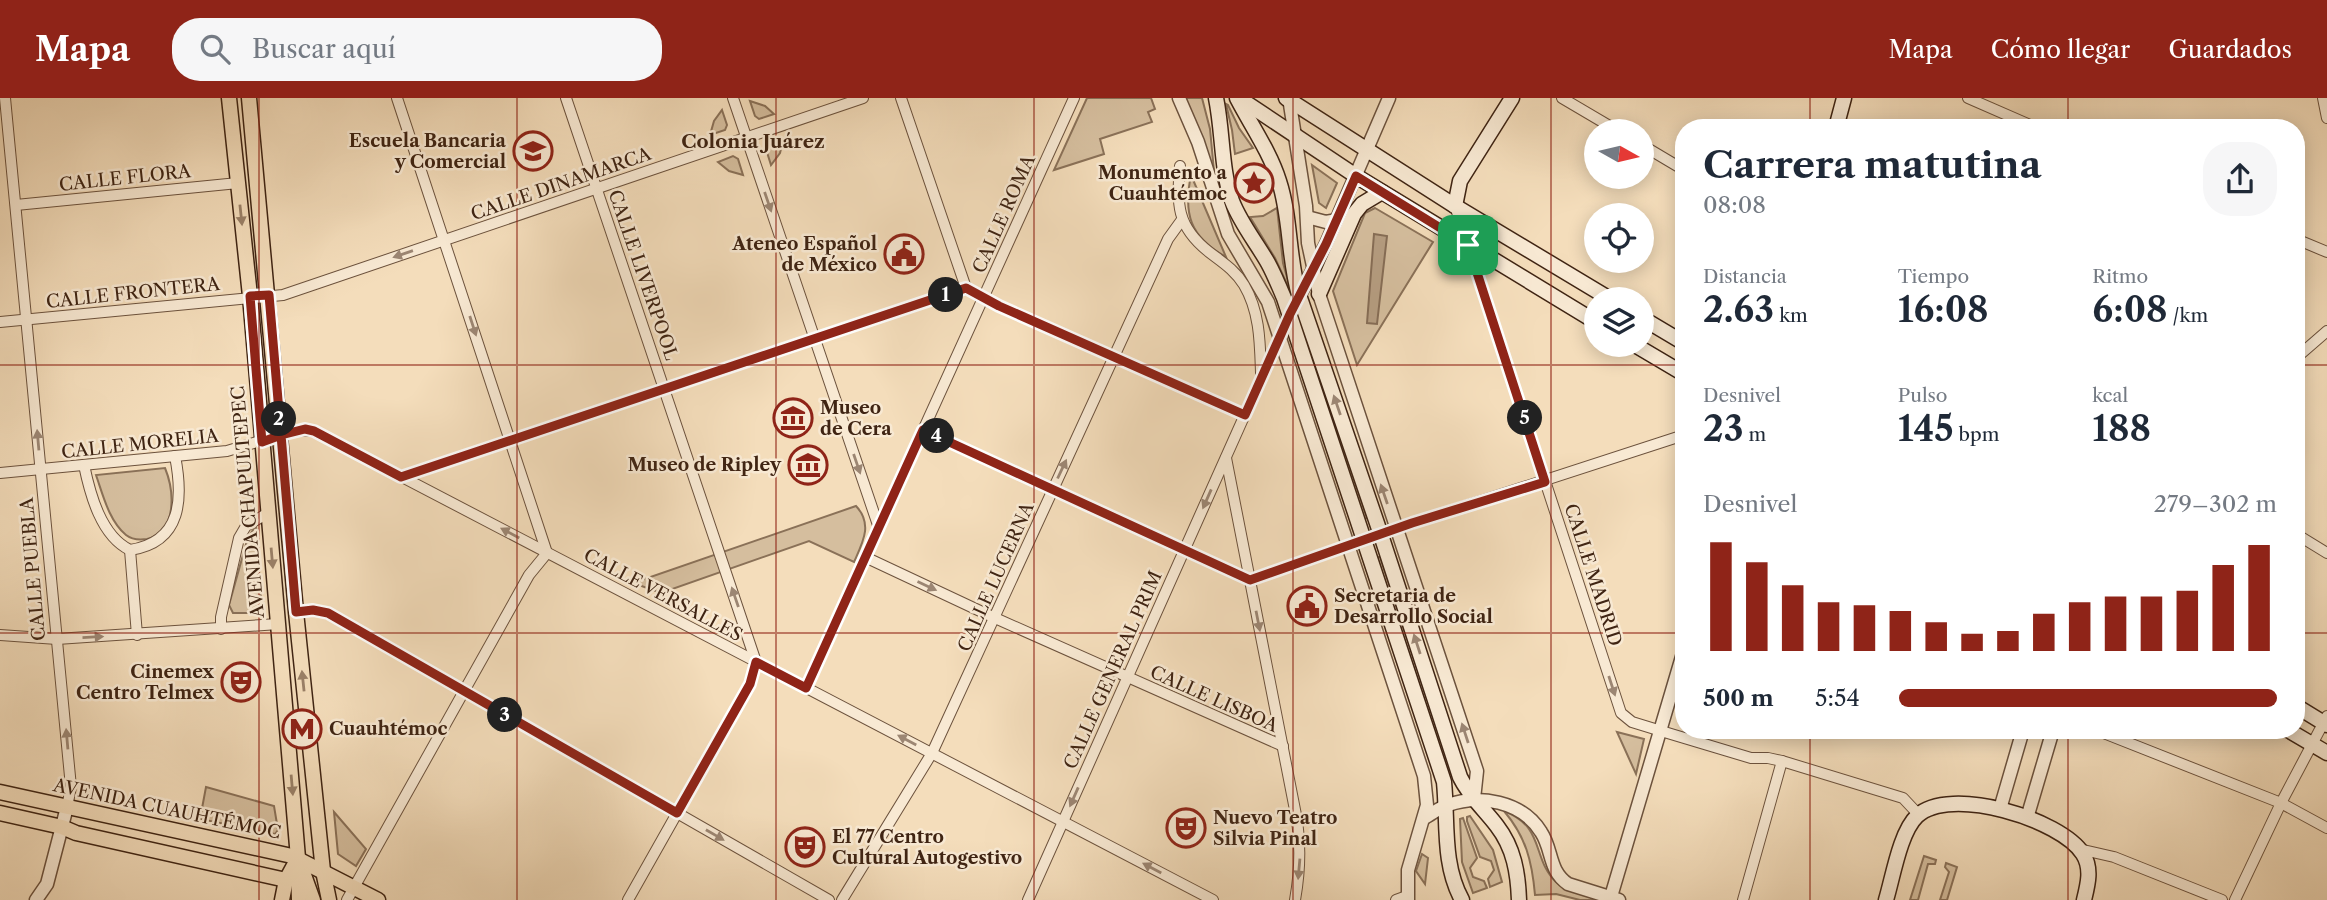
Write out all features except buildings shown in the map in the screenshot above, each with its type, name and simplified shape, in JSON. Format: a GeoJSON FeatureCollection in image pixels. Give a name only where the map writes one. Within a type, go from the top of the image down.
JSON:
{"type":"FeatureCollection","features":[{"type":"Feature","properties":{"kind":"main road","name":"AVENIDA CHAPULTEPEC"},"geometry":{"type":"LineString","coordinates":[[229,98],[250,296],[298,858],[313,900]]}},
{"type":"Feature","properties":{"kind":"main road"},"geometry":{"type":"LineString","coordinates":[[249,98],[296,612],[323,871],[329,900]]}},
{"type":"Feature","properties":{"kind":"main road"},"geometry":{"type":"LineString","coordinates":[[1216,98],[1232,200],[1244,226],[1269,265],[1290,314],[1443,777],[1451,872],[1462,900]]}},
{"type":"Feature","properties":{"kind":"main road"},"geometry":{"type":"LineString","coordinates":[[1238,98],[1356,176],[1584,315]]}},
{"type":"Feature","properties":{"kind":"main road"},"geometry":{"type":"LineString","coordinates":[[1238,98],[1269,154],[1279,180],[1286,207],[1292,266],[1300,295],[1460,777],[1466,790],[1507,841],[1518,880],[1519,900]]}},
{"type":"Feature","properties":{"kind":"main road"},"geometry":{"type":"LineString","coordinates":[[1455,206],[1460,181],[1512,98]]}},
{"type":"Feature","properties":{"kind":"main road"},"geometry":{"type":"LineString","coordinates":[[1838,119],[1844,98]]}},
{"type":"Feature","properties":{"kind":"main road"},"geometry":{"type":"LineString","coordinates":[[1288,99],[1455,206],[1590,287]]}},
{"type":"Feature","properties":{"kind":"main road"},"geometry":{"type":"LineString","coordinates":[[1319,294],[1354,214],[1362,204],[1382,192]]}},
{"type":"Feature","properties":{"kind":"main road"},"geometry":{"type":"LineString","coordinates":[[1654,325],[1675,338]]}},
{"type":"Feature","properties":{"kind":"main road"},"geometry":{"type":"LineString","coordinates":[[1654,356],[1675,369]]}},
{"type":"Feature","properties":{"kind":"main road"},"geometry":{"type":"LineString","coordinates":[[2305,710],[2326,721]]}},
{"type":"Feature","properties":{"kind":"main road"},"geometry":{"type":"LineString","coordinates":[[2303,739],[2327,753]]}},
{"type":"Feature","properties":{"kind":"main road","name":"AVENIDA CUAUHTÉMOC"},"geometry":{"type":"LineString","coordinates":[[0,792],[298,858],[323,871],[351,893],[378,900]]}},
{"type":"Feature","properties":{"kind":"main road"},"geometry":{"type":"LineString","coordinates":[[1886,900],[1908,828],[1918,814],[1934,806],[1948,804],[2000,809],[2028,818],[2063,836],[2079,849],[2087,864],[2089,876],[2084,900]]}},
{"type":"Feature","properties":{"kind":"main road"},"geometry":{"type":"LineString","coordinates":[[0,813],[62,827],[76,833],[286,880]]}},
{"type":"Feature","properties":{"kind":"main road"},"geometry":{"type":"LineString","coordinates":[[282,900],[286,880],[298,858]]}},
{"type":"Feature","properties":{"kind":"main road"},"geometry":{"type":"LineString","coordinates":[[298,858],[299,900]]}},
{"type":"Feature","properties":{"kind":"street","name":"CALLE PUEBLA"},"geometry":{"type":"LineString","coordinates":[[5,98],[71,787],[47,884],[36,900]]}},
{"type":"Feature","properties":{"kind":"street"},"geometry":{"type":"LineString","coordinates":[[351,893],[529,575],[547,553],[397,98]]}},
{"type":"Feature","properties":{"kind":"street","name":"CALLE LIVERPOOL"},"geometry":{"type":"LineString","coordinates":[[566,98],[756,662]]}},
{"type":"Feature","properties":{"kind":"street"},"geometry":{"type":"LineString","coordinates":[[733,98],[879,528]]}},
{"type":"Feature","properties":{"kind":"street","name":"CALLE DINAMARCA"},"geometry":{"type":"LineString","coordinates":[[269,295],[283,295],[863,98]]}},
{"type":"Feature","properties":{"kind":"street"},"geometry":{"type":"LineString","coordinates":[[901,98],[966,288],[983,299],[1245,415]]}},
{"type":"Feature","properties":{"kind":"street","name":"CALLE ROMA"},"geometry":{"type":"LineString","coordinates":[[806,688],[1074,98]]}},
{"type":"Feature","properties":{"kind":"street"},"geometry":{"type":"LineString","coordinates":[[1179,98],[1198,142],[1221,218],[1264,294],[1280,335],[1347,547],[1424,776],[1427,798],[1424,818],[1408,870],[1404,899]]}},
{"type":"Feature","properties":{"kind":"street"},"geometry":{"type":"LineString","coordinates":[[1280,335],[1337,220],[1389,98]]}},
{"type":"Feature","properties":{"kind":"street"},"geometry":{"type":"LineString","coordinates":[[1562,98],[1598,119]]}},
{"type":"Feature","properties":{"kind":"street"},"geometry":{"type":"LineString","coordinates":[[1968,98],[2016,119]]}},
{"type":"Feature","properties":{"kind":"street"},"geometry":{"type":"LineString","coordinates":[[2323,98],[2327,118]]}},
{"type":"Feature","properties":{"kind":"street"},"geometry":{"type":"LineString","coordinates":[[1288,99],[1307,217],[1308,243],[1319,294],[1477,771],[1474,799]]}},
{"type":"Feature","properties":{"kind":"street"},"geometry":{"type":"LineString","coordinates":[[1654,152],[1675,165]]}},
{"type":"Feature","properties":{"kind":"street"},"geometry":{"type":"LineString","coordinates":[[1180,166],[1181,221],[1198,243],[1235,273],[1251,299],[1260,335],[1261,377]]}},
{"type":"Feature","properties":{"kind":"street","name":"CALLE FLORA"},"geometry":{"type":"LineString","coordinates":[[16,205],[238,183]]}},
{"type":"Feature","properties":{"kind":"street","name":"CALLE MADRID"},"geometry":{"type":"LineString","coordinates":[[1455,206],[1621,713],[1632,722],[1675,735]]}},
{"type":"Feature","properties":{"kind":"street"},"geometry":{"type":"LineString","coordinates":[[1307,217],[1326,222],[1337,220]]}},
{"type":"Feature","properties":{"kind":"street","name":"CALLE LUCERNA"},"geometry":{"type":"LineString","coordinates":[[842,900],[932,753],[1168,239],[1181,221]]}},
{"type":"Feature","properties":{"kind":"street"},"geometry":{"type":"LineString","coordinates":[[2305,243],[2327,252]]}},
{"type":"Feature","properties":{"kind":"street"},"geometry":{"type":"LineString","coordinates":[[401,477],[966,288]]}},
{"type":"Feature","properties":{"kind":"street","name":"CALLE FRONTERA"},"geometry":{"type":"LineString","coordinates":[[0,322],[269,295]]}},
{"type":"Feature","properties":{"kind":"street"},"geometry":{"type":"LineString","coordinates":[[2305,350],[2327,331]]}},
{"type":"Feature","properties":{"kind":"street","name":"CALLE GENERAL PRIM"},"geometry":{"type":"LineString","coordinates":[[1028,900],[1280,335]]}},
{"type":"Feature","properties":{"kind":"street","name":"CALLE VERSALLES"},"geometry":{"type":"LineString","coordinates":[[281,435],[305,429],[314,431],[1213,900]]}},
{"type":"Feature","properties":{"kind":"street"},"geometry":{"type":"LineString","coordinates":[[923,430],[1250,580],[1396,529],[1675,438]]}},
{"type":"Feature","properties":{"kind":"street","name":"CALLE MORELIA"},"geometry":{"type":"LineString","coordinates":[[0,473],[226,451],[281,435]]}},
{"type":"Feature","properties":{"kind":"street"},"geometry":{"type":"LineString","coordinates":[[130,551],[142,548],[162,535],[175,518],[180,499],[180,480],[175,456]]}},
{"type":"Feature","properties":{"kind":"street"},"geometry":{"type":"LineString","coordinates":[[1226,458],[1283,746],[1300,847],[1300,873],[1295,900]]}},
{"type":"Feature","properties":{"kind":"street"},"geometry":{"type":"LineString","coordinates":[[84,465],[97,509],[116,540],[130,551],[137,635]]}},
{"type":"Feature","properties":{"kind":"street"},"geometry":{"type":"LineString","coordinates":[[220,629],[239,538],[246,526],[268,513]]}},
{"type":"Feature","properties":{"kind":"street"},"geometry":{"type":"LineString","coordinates":[[2305,540],[2327,553]]}},
{"type":"Feature","properties":{"kind":"street","name":"CALLE LISBOA"},"geometry":{"type":"LineString","coordinates":[[866,557],[1127,678],[1283,746]]}},
{"type":"Feature","properties":{"kind":"street"},"geometry":{"type":"LineString","coordinates":[[296,612],[313,610],[328,613],[829,900]]}},
{"type":"Feature","properties":{"kind":"street"},"geometry":{"type":"LineString","coordinates":[[0,635],[57,639],[278,624]]}},
{"type":"Feature","properties":{"kind":"street"},"geometry":{"type":"LineString","coordinates":[[628,900],[750,684],[756,662]]}},
{"type":"Feature","properties":{"kind":"street"},"geometry":{"type":"LineString","coordinates":[[1424,818],[1446,805],[1474,799],[1505,805],[1531,819],[1546,840],[1552,867],[1561,879],[1568,884],[1614,899],[1675,680]]}},
{"type":"Feature","properties":{"kind":"street"},"geometry":{"type":"LineString","coordinates":[[2235,900],[2281,803],[2326,721]]}},
{"type":"Feature","properties":{"kind":"street","name":"CALLE MADRID"},"geometry":{"type":"LineString","coordinates":[[1687,739],[1751,758],[1782,761],[1903,798],[1918,814]]}},
{"type":"Feature","properties":{"kind":"street"},"geometry":{"type":"LineString","coordinates":[[2000,809],[2020,739]]}},
{"type":"Feature","properties":{"kind":"street"},"geometry":{"type":"LineString","coordinates":[[2028,818],[2050,739]]}},
{"type":"Feature","properties":{"kind":"street"},"geometry":{"type":"LineString","coordinates":[[2119,739],[2281,803],[2327,828]]}},
{"type":"Feature","properties":{"kind":"street"},"geometry":{"type":"LineString","coordinates":[[1743,900],[1782,761]]}},
{"type":"Feature","properties":{"kind":"street"},"geometry":{"type":"LineString","coordinates":[[2079,849],[2114,856],[2222,900]]}},
{"type":"Feature","properties":{"kind":"street"},"geometry":{"type":"LineString","coordinates":[[44,900],[47,884]]}},
{"type":"Feature","properties":{"kind":"shaded area"},"geometry":{"type":"Polygon","coordinates":[[[1087,98],[1151,98],[1155,109],[1148,112],[1152,122],[1100,139],[1104,154],[1054,170],[1087,98]]]}},
{"type":"Feature","properties":{"kind":"shaded area"},"geometry":{"type":"Polygon","coordinates":[[[1185,98],[1202,98],[1210,129],[1214,171],[1185,98]]]}},
{"type":"Feature","properties":{"kind":"shaded area"},"geometry":{"type":"Polygon","coordinates":[[[750,101],[765,106],[774,114],[759,119],[755,116],[750,101]]]}},
{"type":"Feature","properties":{"kind":"shaded area"},"geometry":{"type":"Polygon","coordinates":[[[1226,104],[1239,128],[1253,148],[1235,154],[1226,104]]]}},
{"type":"Feature","properties":{"kind":"shaded area"},"geometry":{"type":"Polygon","coordinates":[[[722,110],[727,125],[725,130],[710,135],[714,121],[722,110]]]}},
{"type":"Feature","properties":{"kind":"shaded area"},"geometry":{"type":"Polygon","coordinates":[[[783,140],[780,153],[771,165],[766,149],[768,145],[783,140]]]}},
{"type":"Feature","properties":{"kind":"shaded area"},"geometry":{"type":"Polygon","coordinates":[[[733,156],[738,159],[743,175],[729,171],[718,162],[733,156]]]}},
{"type":"Feature","properties":{"kind":"shaded area"},"geometry":{"type":"Polygon","coordinates":[[[1312,165],[1337,183],[1326,208],[1319,203],[1312,165]]]}},
{"type":"Feature","properties":{"kind":"shaded area"},"geometry":{"type":"Polygon","coordinates":[[[1191,175],[1226,257],[1204,241],[1192,223],[1188,201],[1191,175]]]}},
{"type":"Feature","properties":{"kind":"shaded area"},"geometry":{"type":"Polygon","coordinates":[[[1277,208],[1283,263],[1292,295],[1275,258],[1250,217],[1263,216],[1277,208]]]}},
{"type":"Feature","properties":{"kind":"shaded area"},"geometry":{"type":"Polygon","coordinates":[[[1375,208],[1433,242],[1357,365],[1333,291],[1365,213],[1375,208]]]}},
{"type":"Feature","properties":{"kind":"shaded area"},"geometry":{"type":"Polygon","coordinates":[[[1374,234],[1387,236],[1377,324],[1367,323],[1374,234]]]}},
{"type":"Feature","properties":{"kind":"shaded area"},"geometry":{"type":"Polygon","coordinates":[[[1305,334],[1367,518],[1364,519],[1303,335],[1305,334]]]}},
{"type":"Feature","properties":{"kind":"shaded area"},"geometry":{"type":"Polygon","coordinates":[[[165,468],[171,498],[169,519],[157,535],[147,539],[128,536],[111,515],[96,475],[165,468]]]}},
{"type":"Feature","properties":{"kind":"shaded area"},"geometry":{"type":"Polygon","coordinates":[[[856,506],[864,520],[865,533],[854,562],[809,541],[661,593],[633,583],[856,506]]]}},
{"type":"Feature","properties":{"kind":"shaded area"},"geometry":{"type":"Polygon","coordinates":[[[256,526],[262,613],[233,613],[229,605],[248,537],[256,526]]]}},
{"type":"Feature","properties":{"kind":"shaded area"},"geometry":{"type":"Polygon","coordinates":[[[1377,557],[1380,557],[1452,774],[1449,774],[1377,557]]]}},
{"type":"Feature","properties":{"kind":"shaded area"},"geometry":{"type":"Polygon","coordinates":[[[1617,732],[1644,739],[1636,774],[1617,732]]]}},
{"type":"Feature","properties":{"kind":"shaded area"},"geometry":{"type":"Polygon","coordinates":[[[206,787],[274,806],[278,830],[275,834],[200,819],[206,787]]]}},
{"type":"Feature","properties":{"kind":"shaded area"},"geometry":{"type":"Polygon","coordinates":[[[1504,811],[1517,818],[1532,834],[1549,874],[1557,883],[1596,900],[1580,900],[1556,894],[1535,895],[1527,850],[1518,830],[1504,811]]]}},
{"type":"Feature","properties":{"kind":"shaded area"},"geometry":{"type":"Polygon","coordinates":[[[334,812],[366,849],[356,866],[338,854],[334,812]]]}},
{"type":"Feature","properties":{"kind":"shaded area"},"geometry":{"type":"Polygon","coordinates":[[[1470,816],[1493,850],[1502,882],[1490,887],[1488,879],[1494,870],[1491,861],[1480,857],[1467,821],[1470,816]]]}},
{"type":"Feature","properties":{"kind":"shaded area"},"geometry":{"type":"Polygon","coordinates":[[[1463,818],[1477,858],[1470,868],[1473,877],[1484,881],[1487,888],[1473,893],[1462,862],[1460,819],[1463,818]]]}},
{"type":"Feature","properties":{"kind":"shaded area"},"geometry":{"type":"Polygon","coordinates":[[[1422,854],[1428,858],[1425,884],[1416,871],[1422,854]]]}},
{"type":"Feature","properties":{"kind":"shaded area"},"geometry":{"type":"Polygon","coordinates":[[[1924,856],[1936,860],[1935,864],[1928,864],[1918,900],[1910,900],[1924,856]]]}},
{"type":"Feature","properties":{"kind":"shaded area"},"geometry":{"type":"Polygon","coordinates":[[[1946,863],[1957,867],[1947,900],[1940,900],[1949,872],[1945,867],[1946,863]]]}},
{"type":"Feature","properties":{"kind":"place","name":"Escuela Bancaria y Comercial"},"geometry":{"type":"Point","coordinates":[533,151]}},
{"type":"Feature","properties":{"kind":"place","name":"Monumento a Cuauhtémoc"},"geometry":{"type":"Point","coordinates":[1254,183]}},
{"type":"Feature","properties":{"kind":"place","name":"Ateneo Español de México"},"geometry":{"type":"Point","coordinates":[904,254]}},
{"type":"Feature","properties":{"kind":"place","name":"Museo de Cera"},"geometry":{"type":"Point","coordinates":[793,418]}},
{"type":"Feature","properties":{"kind":"place","name":"Museo de Ripley"},"geometry":{"type":"Point","coordinates":[808,465]}},
{"type":"Feature","properties":{"kind":"place","name":"Secretaria de Desarrollo Social"},"geometry":{"type":"Point","coordinates":[1307,606]}},
{"type":"Feature","properties":{"kind":"place","name":"Cinemex Centro Telmex"},"geometry":{"type":"Point","coordinates":[241,682]}},
{"type":"Feature","properties":{"kind":"place","name":"Cuauhtémoc"},"geometry":{"type":"Point","coordinates":[302,729]}},
{"type":"Feature","properties":{"kind":"place","name":"Nuevo Teatro Silvia Pinal"},"geometry":{"type":"Point","coordinates":[1186,828]}},
{"type":"Feature","properties":{"kind":"place","name":"El 77 Centro Cultural Autogestivo"},"geometry":{"type":"Point","coordinates":[805,847]}},
{"type":"Feature","properties":{"kind":"district","name":"Colonia Juárez"},"geometry":{"type":"Point","coordinates":[753,141]}},
{"type":"Feature","properties":{"kind":"route"},"geometry":{"type":"LineString","coordinates":[[1468,245],[1356,176],[1245,415],[983,299],[966,288],[401,477],[314,431],[305,429],[281,435],[269,295],[250,296],[262,442],[281,435],[296,612],[313,610],[328,613],[677,813],[750,684],[756,662],[806,688],[923,430],[1250,580],[1412,523],[1545,482],[1468,245]]}}]}
